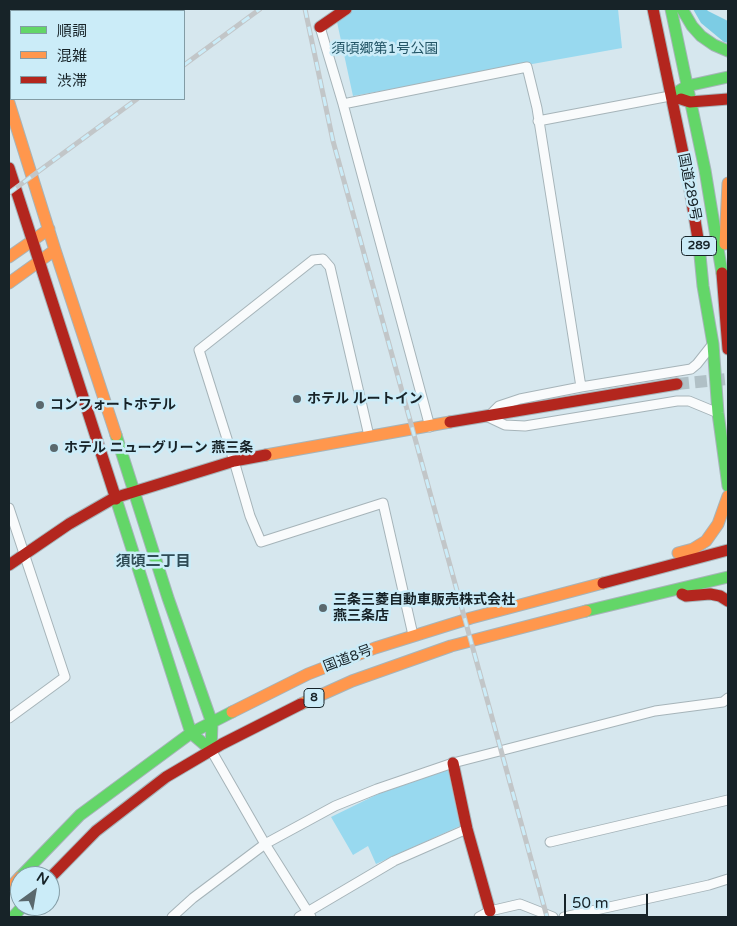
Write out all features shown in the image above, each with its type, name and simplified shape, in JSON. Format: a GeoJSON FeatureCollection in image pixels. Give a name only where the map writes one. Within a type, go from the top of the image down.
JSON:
{"type":"FeatureCollection","features":[{"type":"Feature","properties":{"kind":"main road"},"geometry":{"type":"LineString","coordinates":[[320,27],[346,9]]}},
{"type":"Feature","properties":{"kind":"main road","name":"国道289号"},"geometry":{"type":"LineString","coordinates":[[652,9],[687,172],[697,230],[728,486]]}},
{"type":"Feature","properties":{"kind":"main road","name":"国道289号"},"geometry":{"type":"LineString","coordinates":[[671,9],[705,170],[723,282],[728,350]]}},
{"type":"Feature","properties":{"kind":"main road"},"geometry":{"type":"LineString","coordinates":[[682,9],[692,26],[701,36],[714,45],[728,51]]}},
{"type":"Feature","properties":{"kind":"main road"},"geometry":{"type":"LineString","coordinates":[[670,96],[687,86],[728,77]]}},
{"type":"Feature","properties":{"kind":"main road"},"geometry":{"type":"LineString","coordinates":[[670,96],[690,102],[728,100]]}},
{"type":"Feature","properties":{"kind":"main road"},"geometry":{"type":"LineString","coordinates":[[9,103],[55,250],[135,490],[168,598],[212,723],[211,750]]}},
{"type":"Feature","properties":{"kind":"main road"},"geometry":{"type":"LineString","coordinates":[[9,168],[191,733],[211,750]]}},
{"type":"Feature","properties":{"kind":"main road"},"geometry":{"type":"LineString","coordinates":[[723,282],[728,184]]}},
{"type":"Feature","properties":{"kind":"main road"},"geometry":{"type":"LineString","coordinates":[[9,257],[49,229]]}},
{"type":"Feature","properties":{"kind":"main road"},"geometry":{"type":"LineString","coordinates":[[9,283],[55,250]]}},
{"type":"Feature","properties":{"kind":"main road"},"geometry":{"type":"LineString","coordinates":[[9,566],[69,524],[114,498],[234,461],[369,436],[677,384]]}},
{"type":"Feature","properties":{"kind":"main road"},"geometry":{"type":"LineString","coordinates":[[622,578],[645,562],[693,549],[706,541],[718,524],[728,496]]}},
{"type":"Feature","properties":{"kind":"main road","name":"国道8号"},"geometry":{"type":"LineString","coordinates":[[30,866],[80,815],[191,733],[308,674],[413,635],[728,550]]}},
{"type":"Feature","properties":{"kind":"main road","name":"国道8号"},"geometry":{"type":"LineString","coordinates":[[60,868],[96,831],[166,777],[211,750],[307,701],[352,681],[422,656],[490,635],[728,576]]}},
{"type":"Feature","properties":{"kind":"main road"},"geometry":{"type":"LineString","coordinates":[[674,590],[686,596],[710,594],[720,596],[728,601]]}},
{"type":"Feature","properties":{"kind":"main road"},"geometry":{"type":"LineString","coordinates":[[452,763],[467,829],[490,911]]}},
{"type":"Feature","properties":{"kind":"street"},"geometry":{"type":"LineString","coordinates":[[320,27],[343,104],[430,427]]}},
{"type":"Feature","properties":{"kind":"street"},"geometry":{"type":"LineString","coordinates":[[343,104],[528,67],[581,387]]}},
{"type":"Feature","properties":{"kind":"street"},"geometry":{"type":"LineString","coordinates":[[538,122],[670,96]]}},
{"type":"Feature","properties":{"kind":"street"},"geometry":{"type":"LineString","coordinates":[[369,436],[330,267],[323,259],[313,260],[199,350],[250,516],[261,542],[383,503],[413,635]]}},
{"type":"Feature","properties":{"kind":"street"},"geometry":{"type":"LineString","coordinates":[[712,344],[697,364],[691,369],[682,372],[581,387],[520,399],[499,406],[488,417],[505,425],[525,426],[677,401],[689,401],[718,414]]}},
{"type":"Feature","properties":{"kind":"street"},"geometry":{"type":"LineString","coordinates":[[9,508],[65,677],[9,718]]}},
{"type":"Feature","properties":{"kind":"street"},"geometry":{"type":"LineString","coordinates":[[172,917],[265,844],[335,806],[377,788],[452,763],[656,711],[723,702],[728,698]]}},
{"type":"Feature","properties":{"kind":"street"},"geometry":{"type":"LineString","coordinates":[[211,750],[265,844],[309,914]]}},
{"type":"Feature","properties":{"kind":"street"},"geometry":{"type":"LineString","coordinates":[[550,842],[728,800]]}},
{"type":"Feature","properties":{"kind":"street"},"geometry":{"type":"LineString","coordinates":[[299,917],[309,914],[394,861],[467,829]]}},
{"type":"Feature","properties":{"kind":"street"},"geometry":{"type":"LineString","coordinates":[[564,917],[709,885],[728,878]]}},
{"type":"Feature","properties":{"kind":"street"},"geometry":{"type":"LineString","coordinates":[[480,917],[490,911],[520,904],[553,917]]}},
{"type":"Feature","properties":{"kind":"green space","name":"須頃郷第1号公園"},"geometry":{"type":"Polygon","coordinates":[[[352,9],[618,9],[622,48],[353,96],[337,22],[352,9]]]}},
{"type":"Feature","properties":{"kind":"green space"},"geometry":{"type":"Polygon","coordinates":[[[448,770],[460,826],[376,864],[368,846],[353,855],[331,817],[378,794],[448,770]]]}},
{"type":"Feature","properties":{"kind":"shaded area"},"geometry":{"type":"Polygon","coordinates":[[[693,9],[706,9],[728,21],[728,43],[724,42],[701,23],[693,9]]]}},
{"type":"Feature","properties":{"kind":"tunnel"},"geometry":{"type":"LineString","coordinates":[[677,384],[728,379]]}},
{"type":"Feature","properties":{"kind":"railway"},"geometry":{"type":"LineString","coordinates":[[185,64],[260,9]]}},
{"type":"Feature","properties":{"kind":"railway"},"geometry":{"type":"LineString","coordinates":[[305,9],[333,141],[547,917]]}},
{"type":"Feature","properties":{"kind":"railway"},"geometry":{"type":"LineString","coordinates":[[9,193],[136,100]]}},
{"type":"Feature","properties":{"kind":"traffic: fast"},"geometry":{"type":"LineString","coordinates":[[671,9],[705,170],[722,273]]}},
{"type":"Feature","properties":{"kind":"traffic: fast"},"geometry":{"type":"LineString","coordinates":[[682,9],[692,26],[701,36],[714,45],[728,51]]}},
{"type":"Feature","properties":{"kind":"traffic: fast"},"geometry":{"type":"LineString","coordinates":[[679,91],[687,86],[728,77]]}},
{"type":"Feature","properties":{"kind":"traffic: fast"},"geometry":{"type":"LineString","coordinates":[[699,245],[703,286],[713,344],[718,413],[728,486]]}},
{"type":"Feature","properties":{"kind":"traffic: fast"},"geometry":{"type":"LineString","coordinates":[[116,435],[168,598],[212,723],[211,750]]}},
{"type":"Feature","properties":{"kind":"traffic: fast"},"geometry":{"type":"LineString","coordinates":[[116,499],[191,733],[211,750]]}},
{"type":"Feature","properties":{"kind":"traffic: fast"},"geometry":{"type":"LineString","coordinates":[[586,611],[728,577]]}},
{"type":"Feature","properties":{"kind":"traffic: fast"},"geometry":{"type":"LineString","coordinates":[[31,866],[80,815],[191,733],[232,712]]}},
{"type":"Feature","properties":{"kind":"traffic: slow"},"geometry":{"type":"LineString","coordinates":[[9,103],[116,435]]}},
{"type":"Feature","properties":{"kind":"traffic: slow"},"geometry":{"type":"LineString","coordinates":[[725,244],[728,183]]}},
{"type":"Feature","properties":{"kind":"traffic: slow"},"geometry":{"type":"LineString","coordinates":[[9,257],[49,229]]}},
{"type":"Feature","properties":{"kind":"traffic: slow"},"geometry":{"type":"LineString","coordinates":[[9,283],[55,250]]}},
{"type":"Feature","properties":{"kind":"traffic: slow"},"geometry":{"type":"LineString","coordinates":[[266,455],[450,422]]}},
{"type":"Feature","properties":{"kind":"traffic: slow"},"geometry":{"type":"LineString","coordinates":[[678,553],[693,549],[706,541],[718,524],[728,496]]}},
{"type":"Feature","properties":{"kind":"traffic: slow"},"geometry":{"type":"LineString","coordinates":[[232,712],[308,674],[375,648],[471,618],[603,583]]}},
{"type":"Feature","properties":{"kind":"traffic: slow"},"geometry":{"type":"LineString","coordinates":[[301,704],[352,681],[451,646],[586,611]]}},
{"type":"Feature","properties":{"kind":"traffic: jam"},"geometry":{"type":"LineString","coordinates":[[320,27],[346,9]]}},
{"type":"Feature","properties":{"kind":"traffic: jam"},"geometry":{"type":"LineString","coordinates":[[653,9],[687,172],[699,245]]}},
{"type":"Feature","properties":{"kind":"traffic: jam"},"geometry":{"type":"LineString","coordinates":[[681,99],[690,102],[728,99]]}},
{"type":"Feature","properties":{"kind":"traffic: jam"},"geometry":{"type":"LineString","coordinates":[[9,168],[116,499]]}},
{"type":"Feature","properties":{"kind":"traffic: jam"},"geometry":{"type":"LineString","coordinates":[[722,273],[728,349]]}},
{"type":"Feature","properties":{"kind":"traffic: jam"},"geometry":{"type":"LineString","coordinates":[[450,422],[677,384]]}},
{"type":"Feature","properties":{"kind":"traffic: jam"},"geometry":{"type":"LineString","coordinates":[[9,565],[69,524],[114,498],[234,461],[266,455]]}},
{"type":"Feature","properties":{"kind":"traffic: jam"},"geometry":{"type":"LineString","coordinates":[[603,583],[728,550]]}},
{"type":"Feature","properties":{"kind":"traffic: jam"},"geometry":{"type":"LineString","coordinates":[[682,594],[686,596],[710,594],[720,596],[728,601]]}},
{"type":"Feature","properties":{"kind":"traffic: jam"},"geometry":{"type":"LineString","coordinates":[[60,868],[96,831],[166,777],[222,744],[301,704]]}},
{"type":"Feature","properties":{"kind":"traffic: jam"},"geometry":{"type":"LineString","coordinates":[[453,763],[467,829],[490,911]]}},
{"type":"Feature","properties":{"kind":"place","name":"ホテル ルートイン"},"geometry":{"type":"Point","coordinates":[297,399]}},
{"type":"Feature","properties":{"kind":"place","name":"コンフォートホテル"},"geometry":{"type":"Point","coordinates":[40,405]}},
{"type":"Feature","properties":{"kind":"place","name":"ホテル ニューグリーン 燕三条"},"geometry":{"type":"Point","coordinates":[54,448]}},
{"type":"Feature","properties":{"kind":"place","name":"三条三菱自動車販売株式会社 燕三条店"},"geometry":{"type":"Point","coordinates":[323,608]}},
{"type":"Feature","properties":{"kind":"district","name":"須頃二丁目"},"geometry":{"type":"Point","coordinates":[153,562]}}]}
